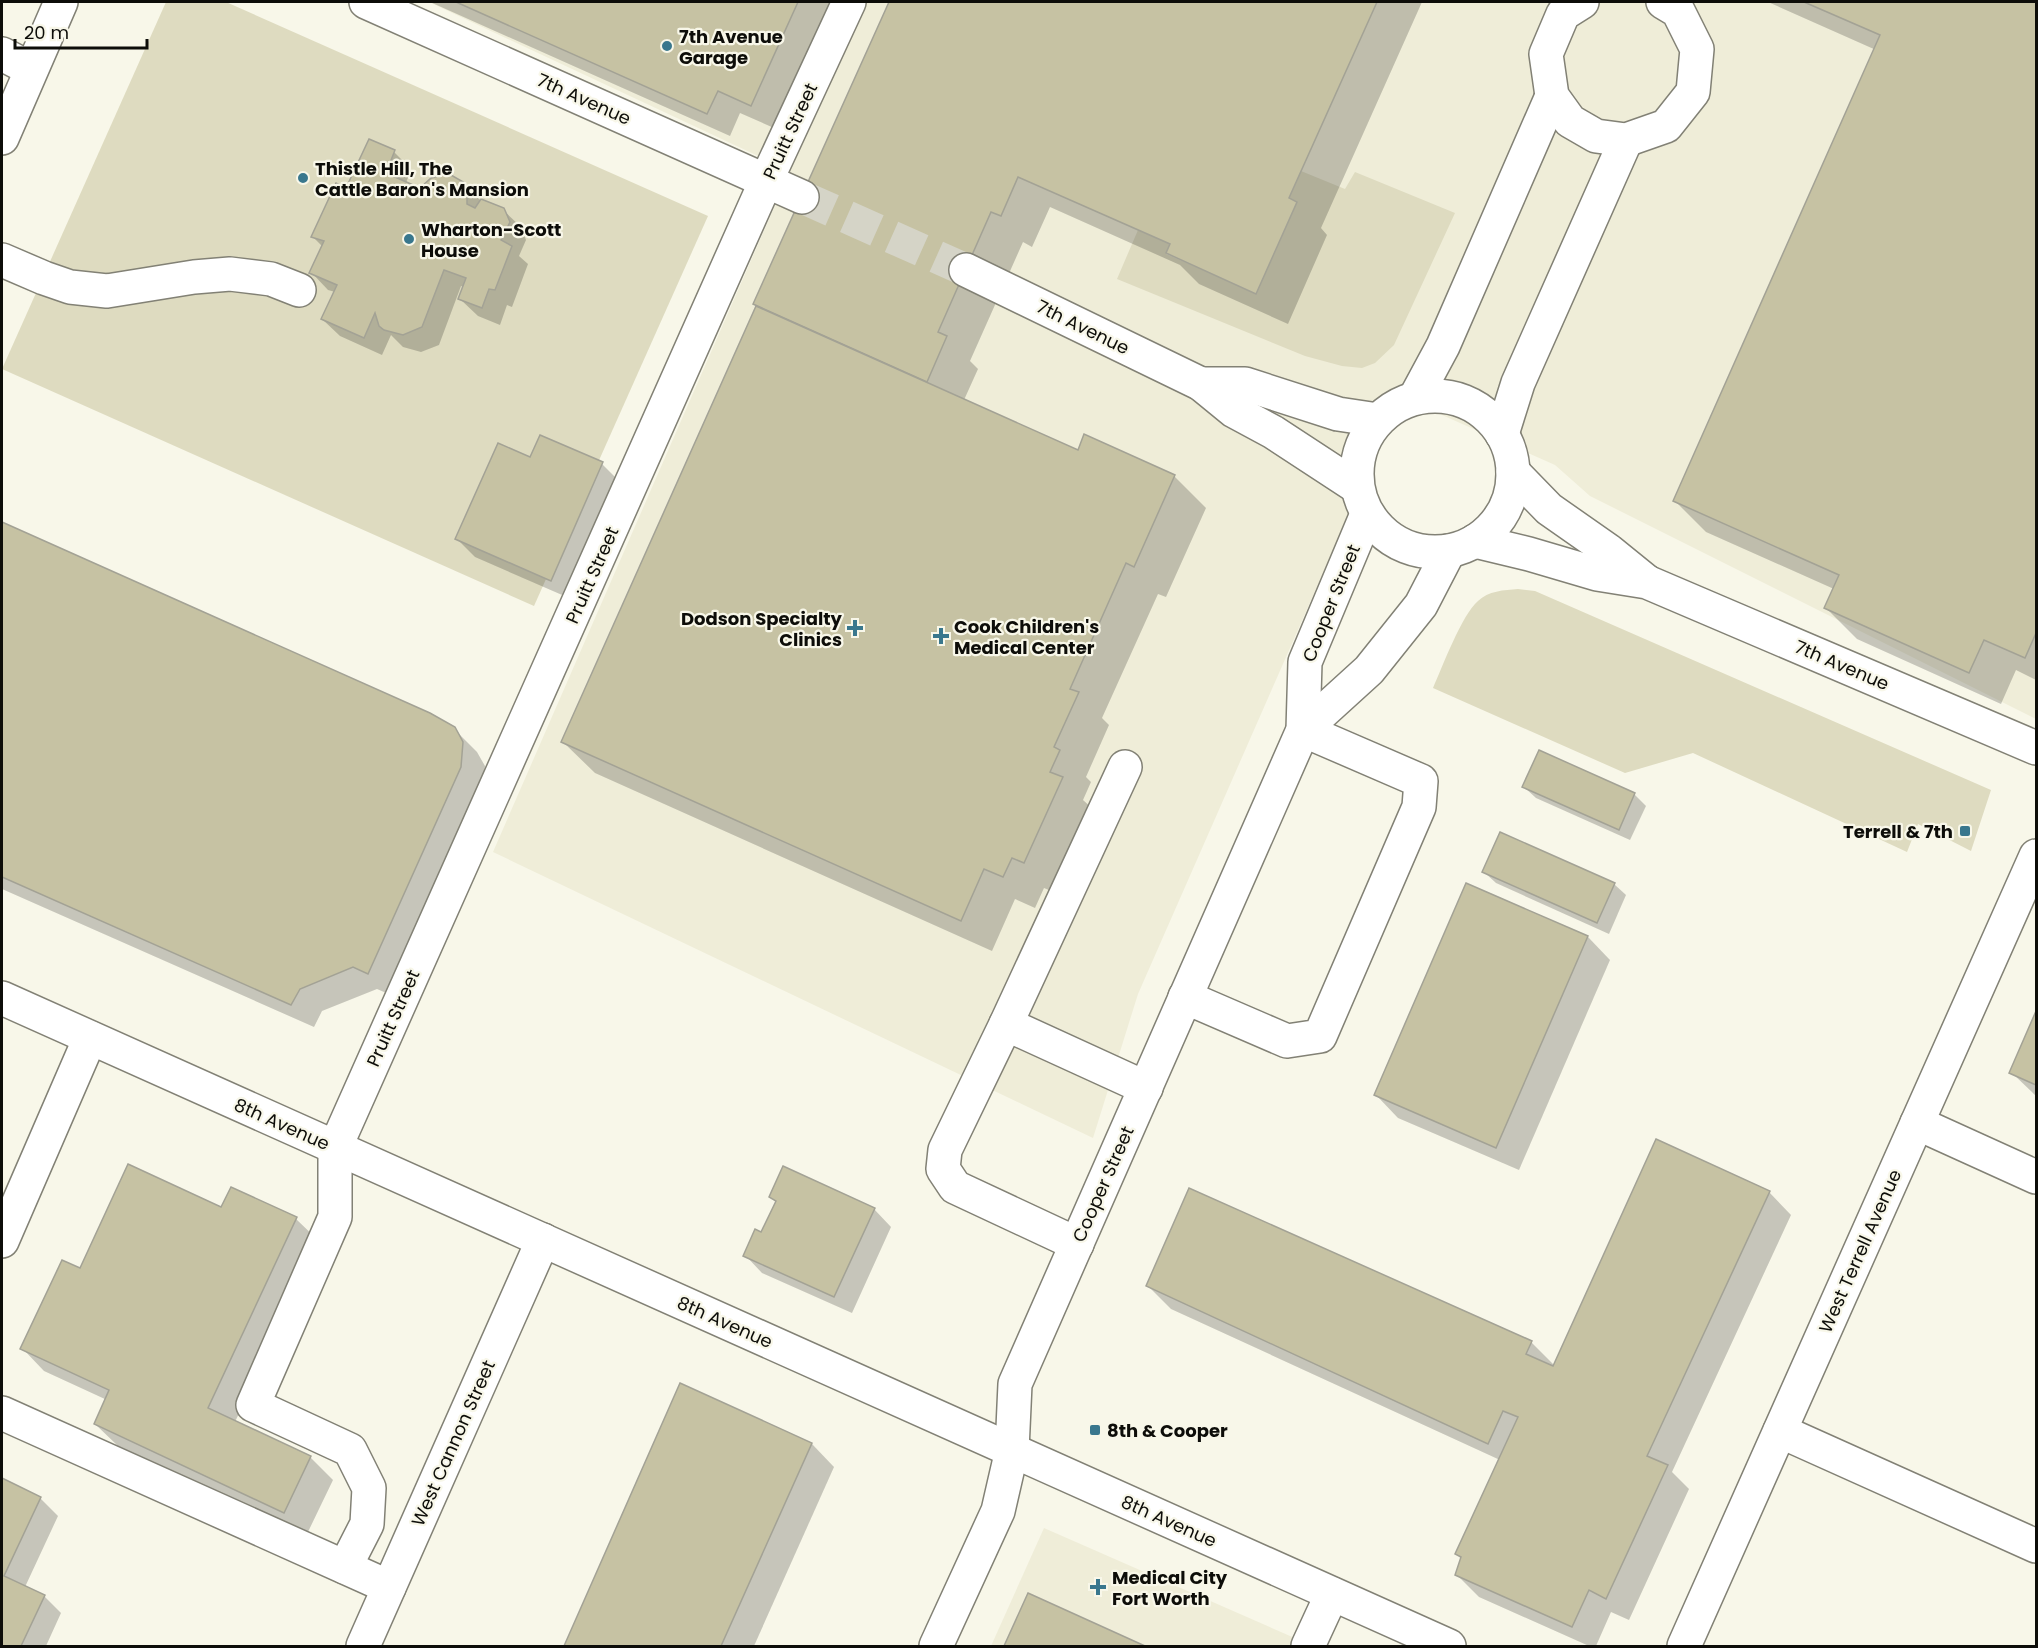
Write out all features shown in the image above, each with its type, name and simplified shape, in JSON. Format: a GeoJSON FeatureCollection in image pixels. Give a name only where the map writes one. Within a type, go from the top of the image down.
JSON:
{"type":"FeatureCollection","features":[{"type":"Feature","properties":{"kind":"street"},"geometry":{"type":"LineString","coordinates":[[2,138],[61,2]]}},
{"type":"Feature","properties":{"kind":"street","name":"7th Avenue"},"geometry":{"type":"LineString","coordinates":[[366,2],[802,197]]}},
{"type":"Feature","properties":{"kind":"street","name":"Pruitt Street"},"geometry":{"type":"LineString","coordinates":[[335,1148],[766,181],[849,2]]}},
{"type":"Feature","properties":{"kind":"street"},"geometry":{"type":"LineString","coordinates":[[1582,2],[1563,14],[1545,54],[1552,96],[1570,121],[1596,136],[1626,140],[1666,126],[1693,92],[1697,49],[1678,11],[1663,2]]}},
{"type":"Feature","properties":{"kind":"street"},"geometry":{"type":"LineString","coordinates":[[2,54],[31,69]]}},
{"type":"Feature","properties":{"kind":"street"},"geometry":{"type":"LineString","coordinates":[[1415,398],[1443,346],[1552,96]]}},
{"type":"Feature","properties":{"kind":"street"},"geometry":{"type":"LineString","coordinates":[[1502,434],[1518,383],[1626,140]]}},
{"type":"Feature","properties":{"kind":"street"},"geometry":{"type":"LineString","coordinates":[[2,260],[70,287],[106,291],[194,277],[230,274],[271,279],[299,290]]}},
{"type":"Feature","properties":{"kind":"street","name":"7th Avenue"},"geometry":{"type":"LineString","coordinates":[[966,270],[1201,384],[1234,411],[1273,432],[1362,500],[1382,532],[1402,545],[1425,552],[1462,546],[1529,554],[1597,574],[1647,582],[2037,748]]}},
{"type":"Feature","properties":{"kind":"street","name":"7th Avenue"},"geometry":{"type":"LineString","coordinates":[[1201,384],[1245,384],[1338,414],[1378,420]]}},
{"type":"Feature","properties":{"kind":"street","name":"7th Avenue"},"geometry":{"type":"LineString","coordinates":[[1362,500],[1357,462],[1365,440],[1378,420],[1395,407],[1415,398],[1435,396],[1455,398],[1473,406],[1490,418],[1502,434],[1510,452],[1513,472],[1510,492],[1503,511],[1491,528],[1462,546]]}},
{"type":"Feature","properties":{"kind":"street","name":"7th Avenue"},"geometry":{"type":"LineString","coordinates":[[1513,472],[1548,509],[1609,551],[1647,582]]}},
{"type":"Feature","properties":{"kind":"street","name":"Cooper Street"},"geometry":{"type":"LineString","coordinates":[[936,1647],[998,1510],[1012,1450],[1016,1384],[1303,730],[1305,662],[1362,500]]}},
{"type":"Feature","properties":{"kind":"street","name":"Cooper Street"},"geometry":{"type":"LineString","coordinates":[[1303,730],[1369,670],[1421,605],[1462,546]]}},
{"type":"Feature","properties":{"kind":"street"},"geometry":{"type":"LineString","coordinates":[[1185,997],[1287,1041],[1320,1036],[1419,807],[1421,781],[1303,730]]}},
{"type":"Feature","properties":{"kind":"street"},"geometry":{"type":"LineString","coordinates":[[1077,1244],[955,1187],[943,1169],[945,1150],[1125,767]]}},
{"type":"Feature","properties":{"kind":"street","name":"West Terrell Avenue"},"geometry":{"type":"LineString","coordinates":[[1684,1647],[2037,856]]}},
{"type":"Feature","properties":{"kind":"street","name":"8th Avenue"},"geometry":{"type":"LineString","coordinates":[[2,998],[1449,1647]]}},
{"type":"Feature","properties":{"kind":"street"},"geometry":{"type":"LineString","coordinates":[[1006,1024],[1146,1088]]}},
{"type":"Feature","properties":{"kind":"street"},"geometry":{"type":"LineString","coordinates":[[2,1241],[90,1038]]}},
{"type":"Feature","properties":{"kind":"street"},"geometry":{"type":"LineString","coordinates":[[1917,1123],[2037,1177]]}},
{"type":"Feature","properties":{"kind":"street"},"geometry":{"type":"LineString","coordinates":[[335,1148],[335,1217],[253,1405],[350,1450],[369,1488],[367,1524],[345,1567]]}},
{"type":"Feature","properties":{"kind":"street","name":"West Cannon Street"},"geometry":{"type":"LineString","coordinates":[[363,1647],[543,1240]]}},
{"type":"Feature","properties":{"kind":"street"},"geometry":{"type":"LineString","coordinates":[[2,1413],[390,1587]]}},
{"type":"Feature","properties":{"kind":"street"},"geometry":{"type":"LineString","coordinates":[[1780,1431],[2037,1546]]}},
{"type":"Feature","properties":{"kind":"street"},"geometry":{"type":"LineString","coordinates":[[1308,1647],[1332,1594]]}},
{"type":"Feature","properties":{"kind":"shaded area"},"geometry":{"type":"Polygon","coordinates":[[[166,2],[226,2],[708,216],[534,606],[2,369],[166,2]]]}},
{"type":"Feature","properties":{"kind":"shaded area","name":"Cook Children's Medical Center"},"geometry":{"type":"Polygon","coordinates":[[[429,2],[2036,2],[2036,719],[1590,496],[1555,465],[1397,395],[1341,532],[1138,994],[1093,1138],[493,852],[790,171],[429,2]]]}},
{"type":"Feature","properties":{"kind":"shaded area"},"geometry":{"type":"Polygon","coordinates":[[[1301,171],[1345,189],[1355,172],[1455,213],[1394,345],[1375,363],[1362,368],[1342,366],[1305,356],[1117,279],[1138,230],[1170,244],[1166,254],[1256,293],[1289,198],[1301,171]]]}},
{"type":"Feature","properties":{"kind":"shaded area"},"geometry":{"type":"Polygon","coordinates":[[[1518,589],[1535,591],[1991,790],[1971,851],[1918,824],[1907,852],[1693,753],[1625,773],[1433,688],[1459,629],[1472,608],[1491,593],[1518,589]]]}},
{"type":"Feature","properties":{"kind":"shaded area","name":"Medical City Fort Worth"},"geometry":{"type":"Polygon","coordinates":[[[1044,1528],[1313,1646],[991,1646],[1044,1528]]]}},
{"type":"Feature","properties":{"kind":"building","name":"7th Avenue Garage"},"geometry":{"type":"Polygon","coordinates":[[[456,2],[798,2],[751,106],[718,91],[707,114],[456,2]]]}},
{"type":"Feature","properties":{"kind":"building"},"geometry":{"type":"Polygon","coordinates":[[[889,2],[1377,2],[1289,198],[1297,202],[1256,294],[1166,253],[1170,244],[1018,177],[1001,216],[991,212],[938,332],[947,336],[927,382],[753,304],[889,2]]]}},
{"type":"Feature","properties":{"kind":"building"},"geometry":{"type":"Polygon","coordinates":[[[1804,2],[2036,2],[2036,633],[2025,658],[1984,640],[1969,673],[1824,608],[1839,575],[1673,501],[1880,35],[1804,2]]]}},
{"type":"Feature","properties":{"kind":"building","name":"Wharton-Scott House"},"geometry":{"type":"Polygon","coordinates":[[[369,139],[395,150],[386,173],[420,188],[431,178],[451,175],[465,183],[467,204],[475,208],[481,199],[504,208],[510,222],[501,240],[512,246],[495,290],[489,289],[482,308],[458,299],[466,278],[444,270],[422,327],[403,335],[384,330],[379,326],[375,313],[364,338],[321,319],[337,285],[309,273],[324,241],[311,237],[336,183],[346,188],[369,139]]]}},
{"type":"Feature","properties":{"kind":"building","name":"Dodson Specialty Clinics"},"geometry":{"type":"Polygon","coordinates":[[[756,306],[1078,450],[1084,434],[1175,475],[1134,567],[1126,563],[1070,689],[1079,692],[1054,747],[1060,750],[1050,772],[1063,777],[1024,863],[1012,858],[1003,877],[984,869],[961,921],[561,742],[756,306]]]}},
{"type":"Feature","properties":{"kind":"building"},"geometry":{"type":"Polygon","coordinates":[[[540,435],[603,462],[551,581],[455,539],[498,443],[530,457],[540,435]]]}},
{"type":"Feature","properties":{"kind":"building"},"geometry":{"type":"Polygon","coordinates":[[[2,522],[430,713],[455,727],[463,742],[461,767],[368,974],[353,967],[300,989],[291,1005],[2,877],[2,522]]]}},
{"type":"Feature","properties":{"kind":"building"},"geometry":{"type":"Polygon","coordinates":[[[1539,750],[1635,793],[1619,830],[1522,787],[1539,750]]]}},
{"type":"Feature","properties":{"kind":"building"},"geometry":{"type":"Polygon","coordinates":[[[1500,832],[1615,883],[1597,923],[1482,872],[1500,832]]]}},
{"type":"Feature","properties":{"kind":"building"},"geometry":{"type":"Polygon","coordinates":[[[1466,883],[1588,936],[1496,1148],[1374,1095],[1466,883]]]}},
{"type":"Feature","properties":{"kind":"building"},"geometry":{"type":"Polygon","coordinates":[[[2036,1011],[2036,1085],[2009,1073],[2036,1011]]]}},
{"type":"Feature","properties":{"kind":"building"},"geometry":{"type":"Polygon","coordinates":[[[1656,1139],[1770,1191],[1647,1456],[1668,1465],[1606,1599],[1589,1590],[1572,1627],[1455,1575],[1461,1557],[1455,1554],[1518,1417],[1503,1411],[1488,1444],[1146,1286],[1189,1188],[1532,1341],[1526,1354],[1553,1366],[1656,1139]]]}},
{"type":"Feature","properties":{"kind":"building"},"geometry":{"type":"Polygon","coordinates":[[[128,1164],[221,1207],[231,1187],[297,1217],[208,1408],[311,1456],[284,1513],[94,1424],[109,1390],[20,1349],[62,1260],[80,1268],[128,1164]]]}},
{"type":"Feature","properties":{"kind":"building"},"geometry":{"type":"Polygon","coordinates":[[[783,1166],[875,1208],[834,1297],[743,1256],[755,1229],[761,1232],[776,1201],[769,1197],[783,1166]]]}},
{"type":"Feature","properties":{"kind":"building"},"geometry":{"type":"Polygon","coordinates":[[[680,1383],[812,1443],[721,1646],[564,1646],[680,1383]]]}},
{"type":"Feature","properties":{"kind":"building"},"geometry":{"type":"Polygon","coordinates":[[[2,1478],[41,1497],[4,1576],[45,1595],[21,1646],[2,1646],[2,1478]]]}},
{"type":"Feature","properties":{"kind":"building"},"geometry":{"type":"Polygon","coordinates":[[[1028,1593],[1145,1646],[1004,1646],[1028,1593]]]}},
{"type":"Feature","properties":{"kind":"tunnel"},"geometry":{"type":"LineString","coordinates":[[802,197],[966,270]]}},
{"type":"Feature","properties":{"kind":"place","name":"7th Avenue Garage"},"geometry":{"type":"Point","coordinates":[667,46]}},
{"type":"Feature","properties":{"kind":"place","name":"Thistle Hill, The Cattle Baron's Mansion"},"geometry":{"type":"Point","coordinates":[303,178]}},
{"type":"Feature","properties":{"kind":"place","name":"Wharton-Scott House"},"geometry":{"type":"Point","coordinates":[409,239]}},
{"type":"Feature","properties":{"kind":"place","name":"Dodson Specialty Clinics"},"geometry":{"type":"Point","coordinates":[855,628]}},
{"type":"Feature","properties":{"kind":"place","name":"Cook Children's Medical Center"},"geometry":{"type":"Point","coordinates":[941,636]}},
{"type":"Feature","properties":{"kind":"place","name":"Terrell & 7th"},"geometry":{"type":"Point","coordinates":[1965,831]}},
{"type":"Feature","properties":{"kind":"place","name":"8th & Cooper"},"geometry":{"type":"Point","coordinates":[1095,1430]}},
{"type":"Feature","properties":{"kind":"place","name":"Medical City Fort Worth"},"geometry":{"type":"Point","coordinates":[1098,1587]}}]}
